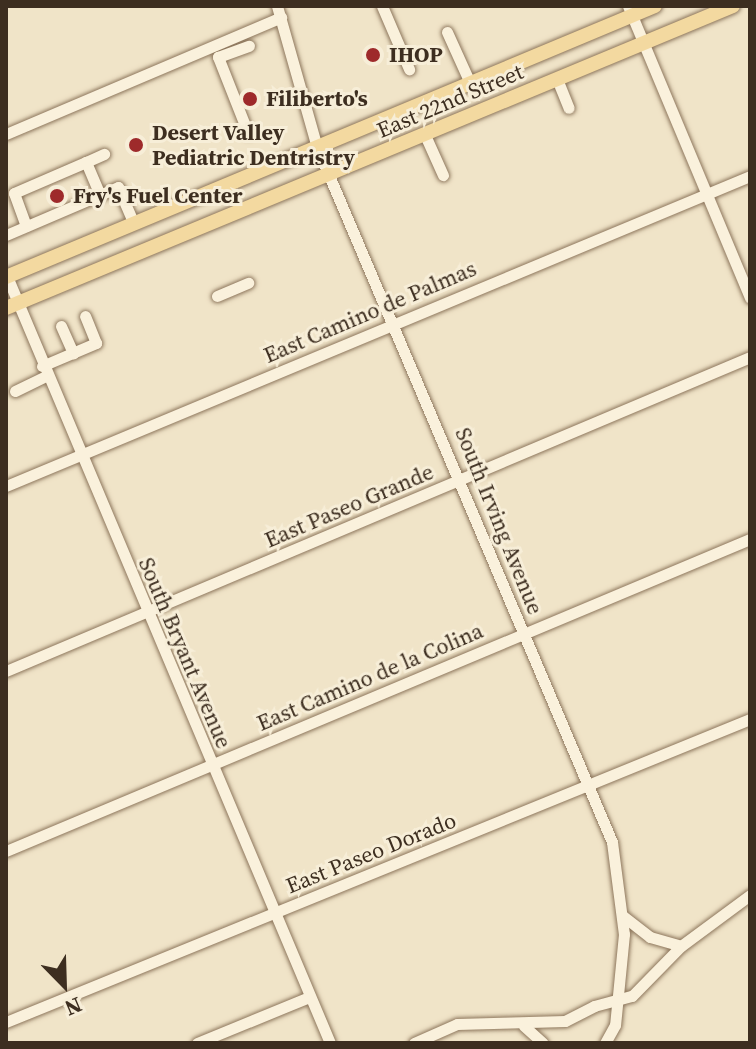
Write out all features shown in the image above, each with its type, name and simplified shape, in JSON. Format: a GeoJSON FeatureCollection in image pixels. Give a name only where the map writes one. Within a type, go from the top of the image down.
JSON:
{"type":"FeatureCollection","features":[{"type":"Feature","properties":{"kind":"main road","name":"East 22nd Street"},"geometry":{"type":"LineString","coordinates":[[6,276],[470,83],[630,11],[655,6]]}},
{"type":"Feature","properties":{"kind":"main road","name":"East 22nd Street"},"geometry":{"type":"LineString","coordinates":[[12,306],[733,6]]}},
{"type":"Feature","properties":{"kind":"street"},"geometry":{"type":"LineString","coordinates":[[382,6],[409,69]]}},
{"type":"Feature","properties":{"kind":"street"},"geometry":{"type":"LineString","coordinates":[[6,134],[279,11]]}},
{"type":"Feature","properties":{"kind":"street","name":"South Irving Avenue"},"geometry":{"type":"LineString","coordinates":[[279,11],[317,147],[462,480],[612,842],[623,916],[615,1025],[605,1043]]}},
{"type":"Feature","properties":{"kind":"street"},"geometry":{"type":"LineString","coordinates":[[630,11],[750,297]]}},
{"type":"Feature","properties":{"kind":"street"},"geometry":{"type":"LineString","coordinates":[[447,32],[470,83]]}},
{"type":"Feature","properties":{"kind":"street"},"geometry":{"type":"LineString","coordinates":[[248,133],[218,57],[249,46]]}},
{"type":"Feature","properties":{"kind":"street"},"geometry":{"type":"LineString","coordinates":[[557,79],[569,108]]}},
{"type":"Feature","properties":{"kind":"street"},"geometry":{"type":"LineString","coordinates":[[425,135],[443,175]]}},
{"type":"Feature","properties":{"kind":"street"},"geometry":{"type":"LineString","coordinates":[[26,226],[14,193],[104,154]]}},
{"type":"Feature","properties":{"kind":"street"},"geometry":{"type":"LineString","coordinates":[[86,162],[100,195]]}},
{"type":"Feature","properties":{"kind":"street","name":"East Camino de Palmas"},"geometry":{"type":"LineString","coordinates":[[6,486],[750,176]]}},
{"type":"Feature","properties":{"kind":"street"},"geometry":{"type":"LineString","coordinates":[[6,235],[118,187],[134,224]]}},
{"type":"Feature","properties":{"kind":"street","name":"South Bryant Avenue"},"geometry":{"type":"LineString","coordinates":[[6,276],[12,306],[44,371],[330,1043]]}},
{"type":"Feature","properties":{"kind":"street"},"geometry":{"type":"LineString","coordinates":[[217,296],[248,283]]}},
{"type":"Feature","properties":{"kind":"street"},"geometry":{"type":"LineString","coordinates":[[15,391],[73,353],[96,343],[85,316]]}},
{"type":"Feature","properties":{"kind":"street"},"geometry":{"type":"LineString","coordinates":[[61,326],[73,353]]}},
{"type":"Feature","properties":{"kind":"street","name":"East Paseo Grande"},"geometry":{"type":"LineString","coordinates":[[6,671],[750,357]]}},
{"type":"Feature","properties":{"kind":"street","name":"East Camino de la Colina"},"geometry":{"type":"LineString","coordinates":[[6,851],[750,539]]}},
{"type":"Feature","properties":{"kind":"street","name":"East Paseo Dorado"},"geometry":{"type":"LineString","coordinates":[[6,1022],[750,719]]}},
{"type":"Feature","properties":{"kind":"street"},"geometry":{"type":"LineString","coordinates":[[414,1043],[457,1024],[487,1021],[524,1026],[565,1021],[617,999],[632,996],[681,946],[750,895]]}},
{"type":"Feature","properties":{"kind":"street"},"geometry":{"type":"LineString","coordinates":[[623,916],[650,937],[681,946]]}},
{"type":"Feature","properties":{"kind":"street"},"geometry":{"type":"LineString","coordinates":[[197,1043],[309,997]]}},
{"type":"Feature","properties":{"kind":"street"},"geometry":{"type":"LineString","coordinates":[[524,1026],[543,1043]]}},
{"type":"Feature","properties":{"kind":"place","name":"IHOP"},"geometry":{"type":"Point","coordinates":[373,55]}},
{"type":"Feature","properties":{"kind":"place","name":"Filiberto's"},"geometry":{"type":"Point","coordinates":[250,99]}},
{"type":"Feature","properties":{"kind":"place","name":"Desert Valley Pediatric Dentristry"},"geometry":{"type":"Point","coordinates":[136,145]}},
{"type":"Feature","properties":{"kind":"place","name":"Fry's Fuel Center"},"geometry":{"type":"Point","coordinates":[57,196]}}]}
